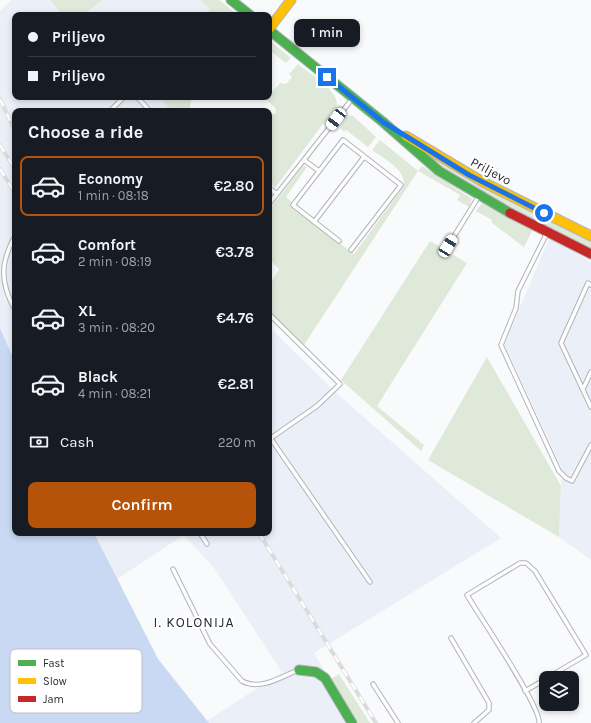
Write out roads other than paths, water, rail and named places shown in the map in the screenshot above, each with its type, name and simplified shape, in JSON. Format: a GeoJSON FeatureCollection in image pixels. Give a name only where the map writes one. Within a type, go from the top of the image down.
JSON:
{"type":"FeatureCollection","features":[{"type":"Feature","properties":{"kind":"main road"},"geometry":{"type":"LineString","coordinates":[[231,0],[246,12]]}},
{"type":"Feature","properties":{"kind":"main road"},"geometry":{"type":"LineString","coordinates":[[272,26],[291,0]]}},
{"type":"Feature","properties":{"kind":"main road","name":"Priljevo"},"geometry":{"type":"LineString","coordinates":[[272,32],[383,122],[425,160],[479,196],[591,254]]}},
{"type":"Feature","properties":{"kind":"main road","name":"Priljevo"},"geometry":{"type":"LineString","coordinates":[[383,122],[483,182],[591,236]]}},
{"type":"Feature","properties":{"kind":"main road"},"geometry":{"type":"LineString","coordinates":[[299,670],[316,672],[325,678],[352,723]]}},
{"type":"Feature","properties":{"kind":"lane"},"geometry":{"type":"LineString","coordinates":[[272,200],[352,98]]}},
{"type":"Feature","properties":{"kind":"lane"},"geometry":{"type":"LineString","coordinates":[[113,108],[121,100]]}},
{"type":"Feature","properties":{"kind":"lane"},"geometry":{"type":"LineString","coordinates":[[139,100],[145,108]]}},
{"type":"Feature","properties":{"kind":"lane"},"geometry":{"type":"LineString","coordinates":[[339,241],[293,205],[343,140],[401,185],[351,250]]}},
{"type":"Feature","properties":{"kind":"lane"},"geometry":{"type":"LineString","coordinates":[[314,222],[364,157]]}},
{"type":"Feature","properties":{"kind":"lane"},"geometry":{"type":"LineString","coordinates":[[304,160],[319,171]]}},
{"type":"Feature","properties":{"kind":"lane"},"geometry":{"type":"LineString","coordinates":[[272,190],[277,194]]}},
{"type":"Feature","properties":{"kind":"lane"},"geometry":{"type":"LineString","coordinates":[[448,246],[479,196]]}},
{"type":"Feature","properties":{"kind":"lane"},"geometry":{"type":"LineString","coordinates":[[548,232],[518,291],[516,308],[501,345],[559,471],[566,478],[572,481],[591,445]]}},
{"type":"Feature","properties":{"kind":"lane"},"geometry":{"type":"LineString","coordinates":[[12,240],[2,259],[1,271],[5,294],[12,305]]}},
{"type":"Feature","properties":{"kind":"lane"},"geometry":{"type":"LineString","coordinates":[[591,285],[588,283],[561,343],[591,407]]}},
{"type":"Feature","properties":{"kind":"lane"},"geometry":{"type":"LineString","coordinates":[[272,317],[340,384],[317,406],[272,436]]}},
{"type":"Feature","properties":{"kind":"lane"},"geometry":{"type":"LineString","coordinates":[[583,389],[591,372]]}},
{"type":"Feature","properties":{"kind":"lane"},"geometry":{"type":"LineString","coordinates":[[272,440],[370,582]]}},
{"type":"Feature","properties":{"kind":"lane"},"geometry":{"type":"LineString","coordinates":[[202,536],[207,544]]}},
{"type":"Feature","properties":{"kind":"lane"},"geometry":{"type":"LineString","coordinates":[[539,723],[538,715],[525,691],[467,595],[520,563],[526,563],[535,571],[586,655],[559,671]]}},
{"type":"Feature","properties":{"kind":"lane"},"geometry":{"type":"LineString","coordinates":[[172,569],[210,644],[242,681],[247,684],[260,684],[299,670]]}},
{"type":"Feature","properties":{"kind":"lane"},"geometry":{"type":"LineString","coordinates":[[451,638],[489,703],[489,710],[474,723]]}},
{"type":"Feature","properties":{"kind":"lane"},"geometry":{"type":"LineString","coordinates":[[525,691],[539,683]]}},
{"type":"Feature","properties":{"kind":"lane"},"geometry":{"type":"LineString","coordinates":[[373,684],[398,723]]}},
{"type":"Feature","properties":{"kind":"lane"},"geometry":{"type":"LineString","coordinates":[[480,719],[483,723]]}},
{"type":"Feature","properties":{"kind":"water"},"geometry":{"type":"Polygon","coordinates":[[[0,328],[12,355],[12,536],[96,536],[158,659],[209,723],[0,723],[0,328]]]}},
{"type":"Feature","properties":{"kind":"railway"},"geometry":{"type":"LineString","coordinates":[[0,99],[12,125]]}},
{"type":"Feature","properties":{"kind":"railway"},"geometry":{"type":"LineString","coordinates":[[0,145],[12,164]]}},
{"type":"Feature","properties":{"kind":"railway"},"geometry":{"type":"LineString","coordinates":[[0,169],[12,188]]}},
{"type":"Feature","properties":{"kind":"railway"},"geometry":{"type":"LineString","coordinates":[[261,536],[376,723]]}},
{"type":"Feature","properties":{"kind":"district","name":"I. KOLONIJA"},"geometry":{"type":"Point","coordinates":[194,622]}}]}
